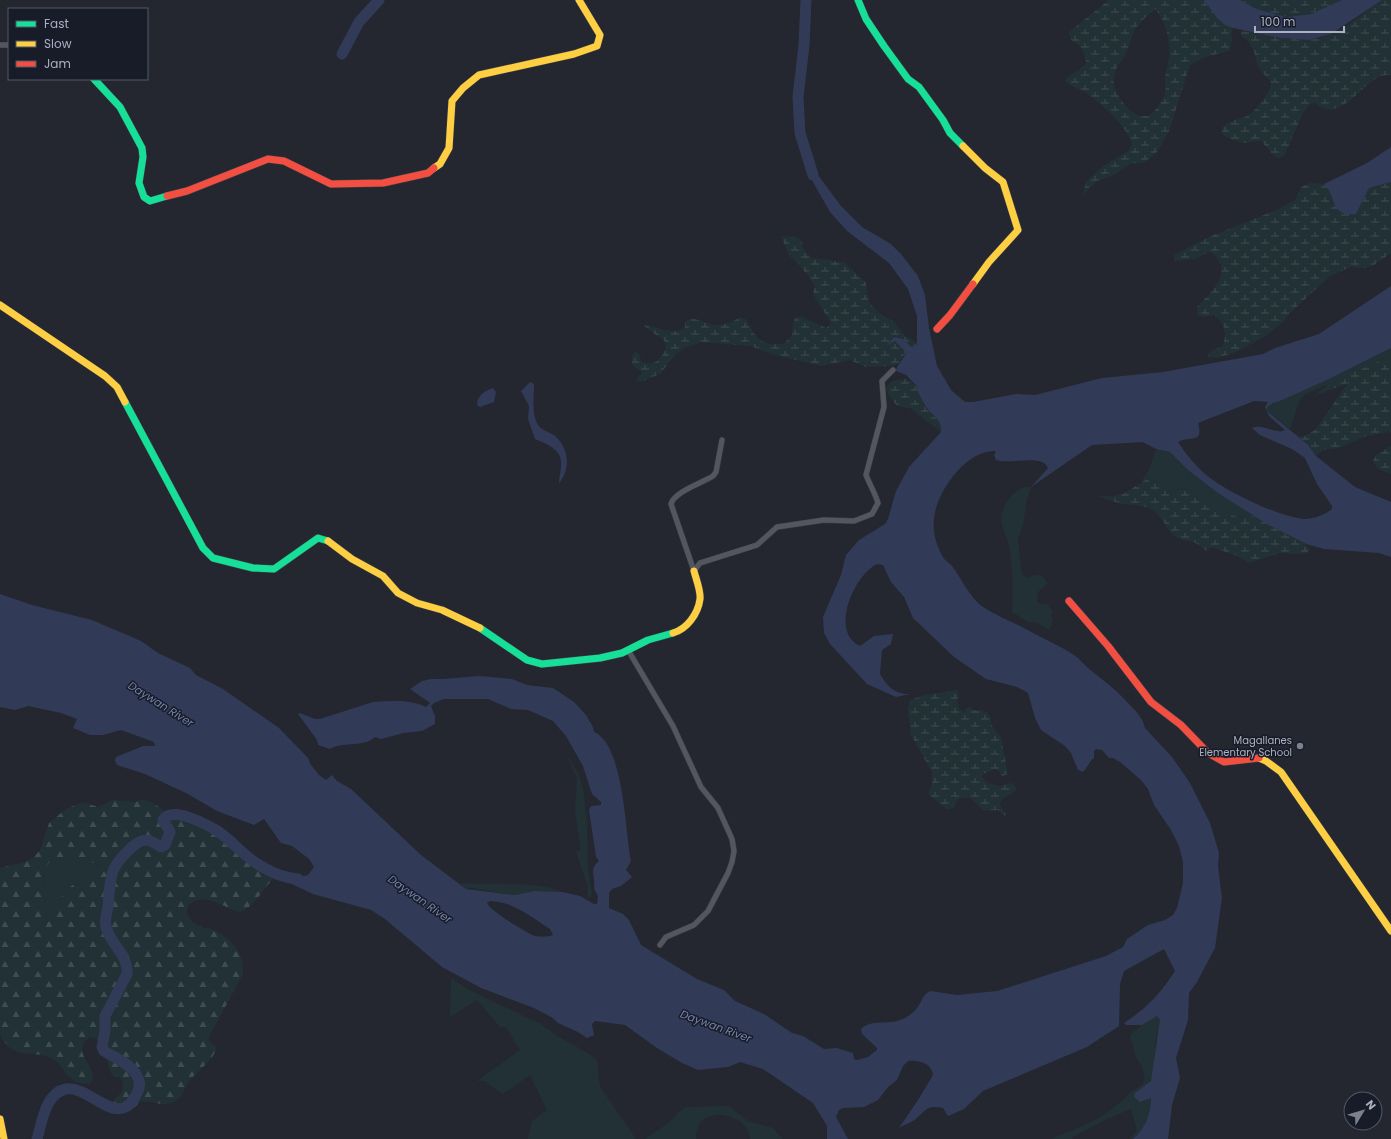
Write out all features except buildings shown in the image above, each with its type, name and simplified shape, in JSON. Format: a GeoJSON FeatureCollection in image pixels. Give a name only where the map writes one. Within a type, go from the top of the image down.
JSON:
{"type":"FeatureCollection","features":[{"type":"Feature","properties":{"kind":"street"},"geometry":{"type":"LineString","coordinates":[[95,80],[120,107],[142,148],[143,157],[139,185],[142,194],[150,201],[187,191],[268,158],[284,161],[331,184],[383,183],[423,174],[440,164],[449,148],[452,101],[463,88],[479,74],[574,54],[597,46],[600,35],[579,0]]}},
{"type":"Feature","properties":{"kind":"street"},"geometry":{"type":"LineString","coordinates":[[858,0],[866,19],[884,46],[908,79],[919,87],[943,120],[950,133],[985,168],[1003,182],[1011,203],[1018,230],[989,262],[950,315],[937,329]]}},
{"type":"Feature","properties":{"kind":"street"},"geometry":{"type":"LineString","coordinates":[[0,305],[46,337],[65,347],[106,376],[117,387],[203,548],[213,558],[252,568],[274,569],[318,538],[322,538],[327,540],[352,559],[383,576],[398,592],[417,603],[442,610],[478,627],[527,660],[542,664],[600,658],[628,650],[648,640],[682,630],[696,612],[700,598],[694,571],[671,504],[672,500],[677,495],[713,476],[716,472],[722,440]]}},
{"type":"Feature","properties":{"kind":"street"},"geometry":{"type":"LineString","coordinates":[[694,571],[700,563],[757,545],[777,527],[824,520],[854,521],[872,514],[878,503],[866,475],[884,407],[882,381],[893,370]]}},
{"type":"Feature","properties":{"kind":"street"},"geometry":{"type":"LineString","coordinates":[[1069,602],[1108,646],[1137,686],[1151,702],[1181,725],[1208,753],[1224,762],[1253,756],[1262,758],[1270,762],[1281,772],[1391,931]]}},
{"type":"Feature","properties":{"kind":"street"},"geometry":{"type":"LineString","coordinates":[[628,650],[673,726],[701,787],[718,808],[732,838],[734,851],[728,873],[708,911],[694,925],[666,937],[660,945]]}},
{"type":"Feature","properties":{"kind":"street"},"geometry":{"type":"LineString","coordinates":[[0,1119],[4,1139]]}},
{"type":"Feature","properties":{"kind":"green space"},"geometry":{"type":"Polygon","coordinates":[[[1109,0],[1204,0],[1217,18],[1233,28],[1229,51],[1205,57],[1190,65],[1169,131],[1158,151],[1145,162],[1130,164],[1112,176],[1097,181],[1083,195],[1086,182],[1103,166],[1126,152],[1130,148],[1131,142],[1123,127],[1108,111],[1088,94],[1072,86],[1065,80],[1086,64],[1084,53],[1078,45],[1071,40],[1069,32],[1109,0]],[[1155,9],[1138,25],[1133,33],[1127,51],[1114,74],[1116,91],[1130,110],[1137,115],[1150,115],[1163,99],[1166,90],[1165,75],[1168,64],[1169,47],[1164,23],[1155,9]]]}},
{"type":"Feature","properties":{"kind":"green space"},"geometry":{"type":"Polygon","coordinates":[[[1240,0],[1342,0],[1303,15],[1278,16],[1252,8],[1240,0]]]}},
{"type":"Feature","properties":{"kind":"green space"},"geometry":{"type":"Polygon","coordinates":[[[1382,0],[1391,0],[1391,75],[1382,76],[1372,81],[1341,107],[1324,109],[1315,103],[1309,105],[1303,113],[1284,156],[1280,158],[1276,158],[1261,141],[1243,143],[1222,134],[1222,128],[1225,125],[1244,118],[1258,106],[1265,97],[1271,84],[1258,66],[1253,49],[1247,40],[1241,36],[1241,31],[1283,38],[1304,40],[1315,39],[1332,34],[1339,30],[1382,0]]]}},
{"type":"Feature","properties":{"kind":"green space"},"geometry":{"type":"Polygon","coordinates":[[[1391,182],[1391,253],[1374,265],[1364,268],[1351,267],[1330,276],[1290,313],[1282,323],[1264,337],[1234,353],[1217,358],[1207,357],[1211,351],[1223,346],[1225,332],[1220,321],[1213,315],[1204,317],[1197,315],[1197,307],[1212,291],[1221,277],[1222,272],[1219,260],[1209,252],[1195,259],[1175,261],[1174,255],[1211,236],[1279,209],[1296,199],[1301,187],[1310,183],[1324,184],[1329,189],[1335,207],[1365,196],[1369,188],[1391,182]]]}},
{"type":"Feature","properties":{"kind":"green space"},"geometry":{"type":"Polygon","coordinates":[[[781,236],[796,237],[801,240],[804,250],[812,258],[844,262],[866,283],[869,302],[873,307],[883,316],[893,321],[905,336],[917,342],[917,346],[910,349],[900,338],[894,336],[891,340],[899,343],[906,352],[899,363],[893,366],[866,367],[850,360],[821,366],[775,355],[750,346],[702,342],[684,348],[675,355],[660,374],[640,382],[636,380],[642,372],[632,365],[632,356],[635,352],[638,352],[642,362],[651,364],[659,359],[666,346],[662,339],[648,330],[644,325],[676,331],[685,327],[685,322],[692,319],[712,325],[719,325],[729,323],[740,317],[747,320],[753,332],[760,340],[770,344],[784,344],[792,335],[793,323],[796,317],[802,317],[826,328],[829,326],[831,323],[813,294],[815,285],[796,261],[789,256],[781,236]]]}},
{"type":"Feature","properties":{"kind":"green space"},"geometry":{"type":"Polygon","coordinates":[[[1391,348],[1391,356],[1306,394],[1300,399],[1290,429],[1267,411],[1267,407],[1273,403],[1329,379],[1391,348]]]}},
{"type":"Feature","properties":{"kind":"green space"},"geometry":{"type":"Polygon","coordinates":[[[1391,356],[1391,432],[1366,436],[1339,448],[1323,450],[1316,456],[1308,445],[1294,433],[1303,437],[1316,429],[1348,383],[1314,396],[1331,382],[1391,356]]]}},
{"type":"Feature","properties":{"kind":"green space"},"geometry":{"type":"Polygon","coordinates":[[[906,379],[914,384],[924,405],[939,421],[941,432],[910,408],[897,406],[889,396],[886,387],[893,381],[906,379]]]}},
{"type":"Feature","properties":{"kind":"green space"},"geometry":{"type":"Polygon","coordinates":[[[1391,446],[1391,474],[1378,469],[1373,461],[1376,455],[1391,446]]]}},
{"type":"Feature","properties":{"kind":"green space"},"geometry":{"type":"Polygon","coordinates":[[[1156,449],[1170,452],[1200,479],[1254,516],[1228,515],[1215,509],[1191,490],[1165,489],[1157,482],[1151,480],[1141,482],[1149,470],[1156,449]]]}},
{"type":"Feature","properties":{"kind":"green space"},"geometry":{"type":"Polygon","coordinates":[[[1147,479],[1154,480],[1170,491],[1186,489],[1192,490],[1199,493],[1215,509],[1238,517],[1254,516],[1305,544],[1309,548],[1308,553],[1280,553],[1249,563],[1237,556],[1212,547],[1206,551],[1194,542],[1176,537],[1160,517],[1151,509],[1097,496],[1114,496],[1123,494],[1147,479]]]}},
{"type":"Feature","properties":{"kind":"green space"},"geometry":{"type":"Polygon","coordinates":[[[1025,487],[1031,487],[1027,500],[1023,525],[1018,539],[1022,574],[1028,579],[1034,575],[1041,575],[1048,583],[1038,592],[1037,601],[1040,604],[1047,604],[1053,611],[1051,615],[1053,621],[1049,630],[1038,623],[1028,622],[1012,612],[1013,587],[1011,563],[1008,544],[1001,520],[1005,504],[1016,492],[1025,487]]]}},
{"type":"Feature","properties":{"kind":"green space"},"geometry":{"type":"Polygon","coordinates":[[[958,690],[959,693],[957,701],[959,709],[964,712],[968,706],[976,711],[981,710],[987,712],[992,726],[1001,738],[1008,774],[1002,776],[999,771],[994,769],[981,775],[987,783],[1000,786],[1011,783],[1017,788],[1001,801],[1001,808],[1006,813],[1005,816],[997,810],[984,811],[969,797],[958,799],[954,807],[948,810],[928,794],[932,784],[932,772],[911,735],[908,710],[910,700],[925,695],[958,690]]]}},
{"type":"Feature","properties":{"kind":"green space"},"geometry":{"type":"Polygon","coordinates":[[[564,750],[579,775],[583,789],[587,822],[588,869],[592,894],[587,899],[588,887],[576,852],[581,850],[575,812],[577,778],[564,750]]]}},
{"type":"Feature","properties":{"kind":"green space"},"geometry":{"type":"Polygon","coordinates":[[[113,800],[133,802],[143,800],[150,801],[176,819],[191,822],[212,832],[252,867],[272,876],[272,880],[254,903],[245,910],[239,912],[207,900],[200,900],[188,906],[187,914],[194,923],[219,933],[235,947],[242,960],[243,974],[209,1037],[209,1041],[216,1047],[213,1056],[191,1079],[179,1098],[168,1104],[143,1101],[133,1109],[124,1104],[115,1104],[113,1101],[122,1092],[123,1081],[119,1077],[114,1077],[110,1071],[105,1048],[98,1040],[90,1037],[84,1042],[82,1047],[82,1052],[92,1074],[93,1080],[89,1084],[74,1081],[53,1059],[46,1056],[18,1052],[11,1049],[5,1043],[0,1034],[0,868],[25,862],[34,857],[40,850],[49,823],[66,809],[83,802],[98,807],[113,800]],[[60,858],[52,860],[47,865],[44,872],[43,889],[46,913],[49,917],[52,915],[53,908],[60,901],[66,889],[78,882],[91,882],[98,866],[95,862],[86,865],[60,858]]]}},
{"type":"Feature","properties":{"kind":"green space"},"geometry":{"type":"Polygon","coordinates":[[[60,858],[86,865],[95,862],[98,866],[91,882],[78,882],[66,889],[60,901],[53,908],[52,915],[49,918],[46,913],[43,889],[44,872],[47,865],[52,860],[60,858]]]}},
{"type":"Feature","properties":{"kind":"green space"},"geometry":{"type":"Polygon","coordinates":[[[459,883],[526,884],[552,888],[563,892],[534,891],[515,895],[471,888],[466,889],[459,883]]]}},
{"type":"Feature","properties":{"kind":"green space"},"geometry":{"type":"Polygon","coordinates":[[[451,978],[471,991],[539,1023],[557,1036],[588,1053],[598,1061],[598,1076],[601,1088],[636,1139],[528,1139],[532,1121],[547,1110],[530,1075],[503,1094],[484,1081],[477,1081],[520,1050],[506,1027],[500,1027],[477,1000],[450,1017],[451,978]]]}},
{"type":"Feature","properties":{"kind":"green space"},"geometry":{"type":"Polygon","coordinates":[[[1157,1016],[1160,1020],[1160,1025],[1156,1038],[1153,1076],[1148,1084],[1135,1093],[1134,1097],[1137,1100],[1151,1098],[1150,1109],[1146,1122],[1139,1134],[1130,1139],[1137,1130],[1131,1109],[1105,1120],[1073,1137],[1072,1139],[1051,1139],[1102,1116],[1132,1091],[1142,1085],[1144,1081],[1144,1073],[1135,1055],[1133,1044],[1130,1041],[1131,1034],[1148,1020],[1157,1016]]]}},
{"type":"Feature","properties":{"kind":"green space"},"geometry":{"type":"Polygon","coordinates":[[[729,1106],[748,1121],[773,1128],[783,1139],[750,1139],[748,1130],[742,1123],[734,1118],[723,1115],[713,1115],[704,1119],[698,1127],[696,1139],[645,1139],[670,1122],[686,1107],[729,1106]]]}},
{"type":"Feature","properties":{"kind":"water"},"geometry":{"type":"Polygon","coordinates":[[[1204,0],[1240,0],[1256,9],[1286,17],[1311,14],[1342,0],[1382,0],[1331,34],[1309,40],[1281,38],[1225,25],[1217,18],[1204,0]]]}},
{"type":"Feature","properties":{"kind":"water"},"geometry":{"type":"Polygon","coordinates":[[[1391,147],[1391,182],[1369,188],[1356,214],[1347,214],[1337,209],[1328,189],[1324,184],[1367,163],[1391,147]]]}},
{"type":"Feature","properties":{"kind":"water","name":"Daywan River"},"geometry":{"type":"Polygon","coordinates":[[[803,150],[815,171],[841,206],[862,227],[891,244],[918,276],[925,295],[929,328],[937,366],[951,390],[965,402],[973,402],[1016,394],[1035,395],[1102,378],[1163,372],[1263,354],[1275,348],[1319,334],[1391,286],[1391,348],[1329,379],[1273,403],[1267,407],[1267,411],[1308,445],[1316,456],[1355,487],[1391,502],[1391,557],[1379,553],[1324,549],[1306,544],[1267,524],[1218,493],[1188,470],[1170,452],[1156,449],[1143,442],[1092,445],[1031,487],[1048,468],[1045,464],[1040,461],[1033,460],[996,460],[994,455],[996,451],[989,451],[970,459],[955,474],[945,488],[936,507],[934,527],[938,547],[944,558],[952,566],[974,599],[993,613],[1074,655],[1118,693],[1138,714],[1145,728],[1172,757],[1190,783],[1210,823],[1219,853],[1218,866],[1222,898],[1215,948],[1197,982],[1189,993],[1188,1020],[1176,1058],[1180,1078],[1172,1105],[1168,1139],[1133,1139],[1144,1126],[1150,1109],[1151,1098],[1140,1102],[1134,1097],[1135,1093],[1151,1081],[1160,1020],[1157,1016],[1142,1025],[1126,1025],[1124,1023],[1152,1000],[1175,971],[1164,949],[1124,971],[1120,984],[1119,1026],[1087,1047],[983,1091],[964,1109],[948,1116],[943,1108],[932,1107],[925,1110],[913,1121],[899,1128],[933,1075],[930,1068],[924,1063],[908,1061],[903,1066],[897,1080],[888,1087],[878,1100],[864,1107],[843,1108],[839,1110],[836,1117],[848,1139],[827,1139],[827,1126],[813,1103],[763,1069],[740,1062],[728,1067],[698,1070],[682,1063],[657,1048],[625,1025],[595,1021],[592,1024],[594,1035],[587,1038],[558,1023],[553,1018],[534,1008],[481,988],[442,967],[385,919],[371,910],[313,894],[279,878],[308,875],[314,867],[309,859],[292,846],[281,843],[264,819],[254,825],[217,811],[186,793],[145,774],[117,765],[115,761],[116,757],[143,746],[155,746],[154,742],[121,730],[103,735],[90,735],[73,728],[77,719],[61,713],[28,706],[15,710],[0,707],[0,594],[32,605],[92,620],[141,641],[158,653],[190,668],[196,675],[223,689],[279,728],[308,758],[311,765],[319,775],[326,780],[332,775],[337,781],[351,789],[421,855],[466,889],[515,895],[534,891],[563,892],[580,896],[594,904],[597,904],[598,896],[594,889],[593,870],[599,861],[596,857],[589,810],[591,806],[601,805],[601,802],[592,794],[583,766],[566,736],[553,721],[528,710],[511,709],[488,699],[444,699],[434,703],[431,706],[435,716],[435,724],[422,731],[404,733],[381,739],[375,737],[359,744],[341,745],[330,749],[318,745],[317,740],[298,714],[300,713],[315,719],[320,719],[373,702],[407,702],[420,704],[426,707],[430,703],[410,689],[422,681],[431,679],[479,676],[512,679],[527,685],[553,688],[574,702],[586,715],[593,727],[594,732],[604,740],[612,753],[617,770],[622,790],[631,861],[626,870],[632,877],[621,886],[612,889],[609,893],[609,908],[623,914],[629,920],[641,945],[697,979],[724,990],[735,1001],[764,1014],[792,1033],[803,1036],[824,1049],[837,1048],[853,1053],[854,1059],[857,1060],[868,1057],[877,1050],[877,1048],[862,1034],[861,1029],[869,1024],[895,1021],[905,1018],[915,1010],[924,996],[930,991],[957,995],[997,991],[1106,956],[1123,947],[1127,939],[1148,925],[1165,920],[1173,915],[1177,908],[1183,883],[1183,862],[1179,846],[1171,830],[1154,805],[1148,789],[1141,780],[1120,762],[1113,758],[1109,758],[1102,750],[1096,749],[1094,751],[1094,758],[1083,772],[1078,770],[1071,753],[1065,746],[1041,730],[1035,718],[1028,693],[1017,687],[986,679],[954,657],[913,618],[904,597],[891,582],[883,565],[877,564],[868,570],[860,579],[853,591],[848,604],[846,629],[851,639],[860,646],[874,636],[893,634],[891,644],[882,650],[880,674],[892,689],[900,693],[910,694],[896,697],[867,684],[830,644],[824,633],[823,617],[841,575],[846,555],[859,540],[885,524],[888,519],[896,491],[909,467],[941,432],[941,428],[939,421],[929,411],[924,403],[916,385],[906,375],[896,371],[906,352],[895,341],[887,345],[894,337],[903,339],[911,347],[917,345],[917,316],[908,289],[889,263],[847,231],[830,212],[805,168],[803,150]],[[1254,401],[1198,423],[1199,434],[1197,437],[1178,442],[1190,459],[1204,473],[1224,487],[1251,502],[1280,513],[1304,519],[1319,516],[1332,509],[1332,506],[1317,484],[1305,458],[1292,449],[1260,435],[1252,428],[1260,427],[1277,431],[1285,430],[1269,416],[1265,407],[1268,402],[1254,401]],[[490,901],[487,903],[489,906],[507,920],[528,933],[540,936],[553,935],[550,929],[522,910],[507,904],[490,901]]]}},
{"type":"Feature","properties":{"kind":"water"},"geometry":{"type":"Polygon","coordinates":[[[530,382],[534,384],[534,412],[537,424],[555,436],[560,441],[566,452],[567,465],[563,477],[559,483],[561,466],[560,456],[555,449],[535,439],[528,419],[529,406],[521,391],[530,382]]]}},
{"type":"Feature","properties":{"kind":"water"},"geometry":{"type":"Polygon","coordinates":[[[493,388],[496,392],[494,402],[480,407],[477,405],[480,396],[484,392],[493,388]]]}},
{"type":"Feature","properties":{"kind":"waterway"},"geometry":{"type":"LineString","coordinates":[[342,54],[359,22],[379,0]]}},
{"type":"Feature","properties":{"kind":"waterway"},"geometry":{"type":"LineString","coordinates":[[806,0],[804,45],[798,97],[800,133],[813,175]]}},
{"type":"Feature","properties":{"kind":"waterway"},"geometry":{"type":"LineString","coordinates":[[37,1139],[49,1102],[53,1096],[59,1092],[66,1089],[76,1090],[105,1105],[114,1108],[123,1108],[131,1103],[139,1089],[139,1080],[133,1070],[104,1051],[102,1047],[105,1031],[105,1016],[127,974],[127,968],[123,957],[109,936],[105,924],[111,880],[115,867],[132,847],[143,840],[153,842],[161,847],[165,845],[170,832],[163,820],[167,816],[181,815],[196,820],[216,830],[249,858],[265,869],[283,876],[298,879]]}},
{"type":"Feature","properties":{"kind":"traffic: fast"},"geometry":{"type":"LineString","coordinates":[[858,0],[866,19],[884,46],[908,79],[919,87],[943,120],[950,133],[963,146]]}},
{"type":"Feature","properties":{"kind":"traffic: fast"},"geometry":{"type":"LineString","coordinates":[[95,80],[120,107],[142,148],[143,157],[139,183],[144,197],[150,201],[167,196]]}},
{"type":"Feature","properties":{"kind":"traffic: fast"},"geometry":{"type":"LineString","coordinates":[[125,402],[203,548],[213,558],[253,568],[274,569],[318,538],[328,541]]}},
{"type":"Feature","properties":{"kind":"traffic: fast"},"geometry":{"type":"LineString","coordinates":[[480,628],[527,660],[542,664],[600,658],[622,653],[648,640],[673,633]]}},
{"type":"Feature","properties":{"kind":"traffic: slow"},"geometry":{"type":"LineString","coordinates":[[434,168],[440,164],[449,148],[452,101],[463,88],[479,75],[574,54],[597,46],[600,35],[579,0]]}},
{"type":"Feature","properties":{"kind":"traffic: slow"},"geometry":{"type":"LineString","coordinates":[[963,146],[985,168],[1003,182],[1018,230],[989,262],[973,284]]}},
{"type":"Feature","properties":{"kind":"traffic: slow"},"geometry":{"type":"LineString","coordinates":[[0,305],[105,376],[117,387],[125,402]]}},
{"type":"Feature","properties":{"kind":"traffic: slow"},"geometry":{"type":"LineString","coordinates":[[328,541],[352,559],[383,576],[398,593],[417,603],[442,610],[480,628]]}},
{"type":"Feature","properties":{"kind":"traffic: slow"},"geometry":{"type":"LineString","coordinates":[[673,633],[683,628],[691,620],[699,605],[700,592],[694,571]]}},
{"type":"Feature","properties":{"kind":"traffic: slow"},"geometry":{"type":"LineString","coordinates":[[1259,758],[1266,761],[1281,772],[1391,931]]}},
{"type":"Feature","properties":{"kind":"traffic: slow"},"geometry":{"type":"LineString","coordinates":[[0,1119],[4,1139]]}},
{"type":"Feature","properties":{"kind":"traffic: jam"},"geometry":{"type":"LineString","coordinates":[[167,196],[187,191],[268,159],[284,161],[331,184],[383,183],[428,173],[434,168]]}},
{"type":"Feature","properties":{"kind":"traffic: jam"},"geometry":{"type":"LineString","coordinates":[[937,329],[950,315],[973,284]]}},
{"type":"Feature","properties":{"kind":"traffic: jam"},"geometry":{"type":"LineString","coordinates":[[1069,601],[1108,646],[1151,702],[1181,725],[1208,753],[1224,762],[1259,758]]}},
{"type":"Feature","properties":{"kind":"place","name":"Magallanes Elementary School"},"geometry":{"type":"Point","coordinates":[1300,746]}}]}
